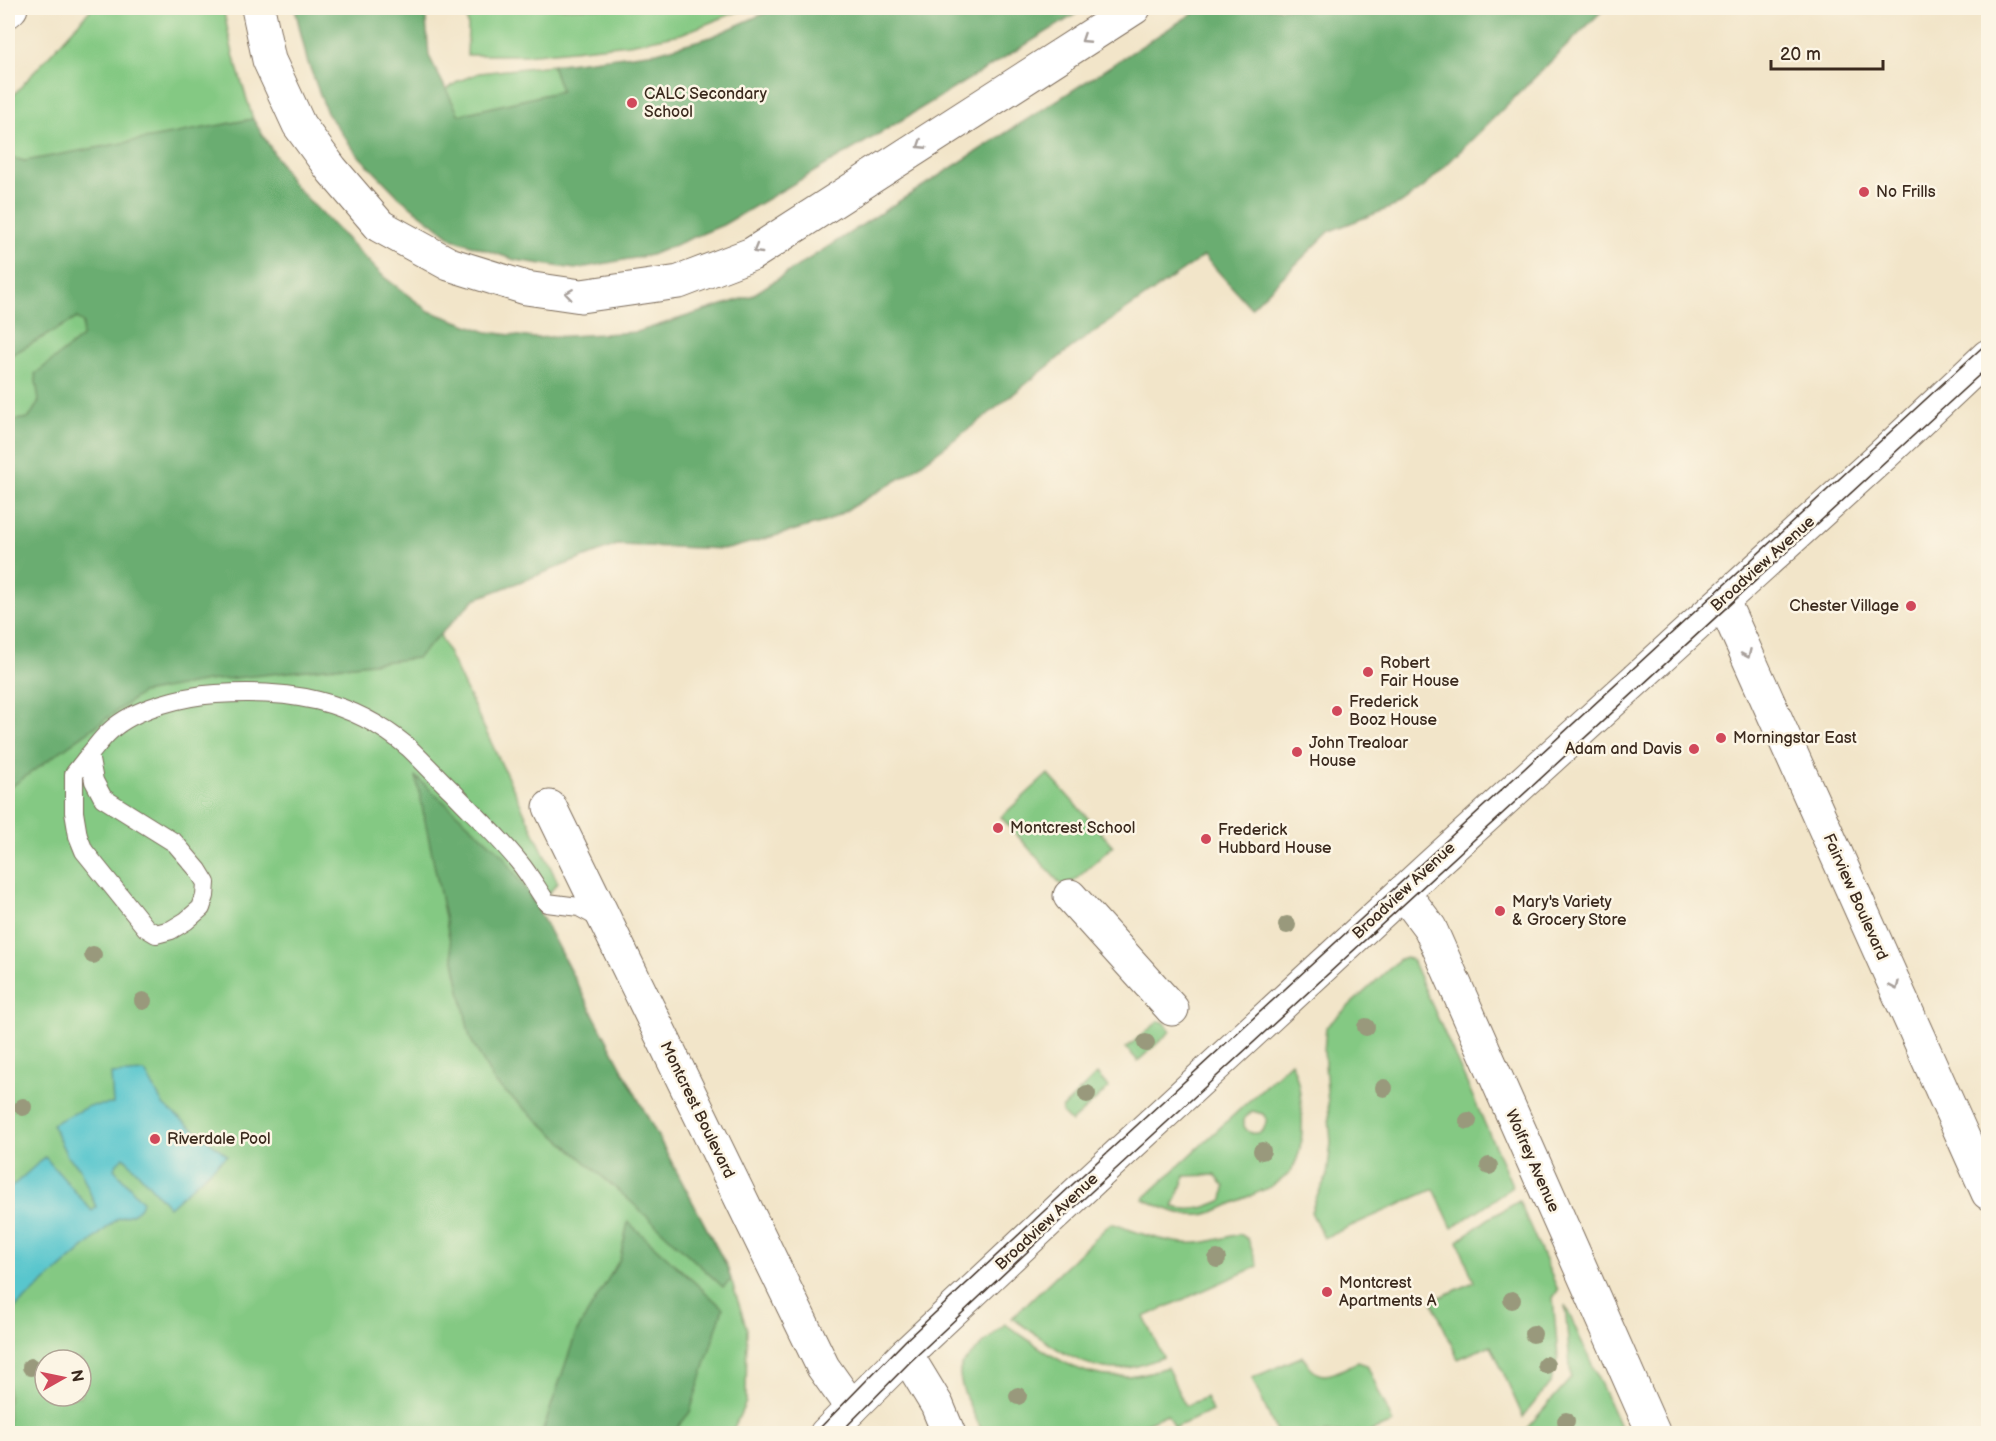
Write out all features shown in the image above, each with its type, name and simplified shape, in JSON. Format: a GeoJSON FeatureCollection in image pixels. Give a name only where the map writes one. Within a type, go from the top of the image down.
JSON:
{"type":"FeatureCollection","features":[{"type":"Feature","properties":{"kind":"main road"},"geometry":{"type":"LineString","coordinates":[[8,11],[11,8]]}},
{"type":"Feature","properties":{"kind":"main road"},"geometry":{"type":"LineString","coordinates":[[258,8],[269,60],[299,126],[332,170],[380,226],[449,264],[526,288],[581,296],[679,282],[752,254],[1134,8]]}},
{"type":"Feature","properties":{"kind":"main road","name":"Broadview Avenue"},"geometry":{"type":"LineString","coordinates":[[826,1434],[906,1354],[1403,892],[1989,357]]}},
{"type":"Feature","properties":{"kind":"main road","name":"Fairview Boulevard"},"geometry":{"type":"LineString","coordinates":[[1723,601],[1989,1193]]}},
{"type":"Feature","properties":{"kind":"main road","name":"Montcrest Boulevard"},"geometry":{"type":"LineString","coordinates":[[550,807],[824,1367],[852,1408]]}},
{"type":"Feature","properties":{"kind":"main road","name":"Wolfrey Avenue"},"geometry":{"type":"LineString","coordinates":[[1403,892],[1430,928],[1438,944],[1654,1434]]}},
{"type":"Feature","properties":{"kind":"main road"},"geometry":{"type":"LineString","coordinates":[[1070,896],[1172,1008]]}},
{"type":"Feature","properties":{"kind":"main road"},"geometry":{"type":"LineString","coordinates":[[906,1354],[937,1405],[950,1434]]}},
{"type":"Feature","properties":{"kind":"lane"},"geometry":{"type":"LineString","coordinates":[[89,755],[94,781],[103,798],[175,843],[206,883],[201,908],[171,930],[156,934],[146,928],[84,851],[78,836],[74,812],[74,774],[89,755],[110,730],[140,712],[203,695],[270,693],[304,696],[366,717],[407,747],[486,826],[519,862],[547,903],[579,907],[605,921]]}},
{"type":"Feature","properties":{"kind":"green space"},"geometry":{"type":"Polygon","coordinates":[[[92,8],[223,8],[233,54],[253,119],[221,125],[440,635],[558,883],[536,907],[727,1267],[747,1329],[746,1402],[731,1434],[8,1434],[8,101],[92,8]]]}},
{"type":"Feature","properties":{"kind":"green space"},"geometry":{"type":"Polygon","coordinates":[[[295,8],[425,8],[429,56],[459,115],[561,91],[552,65],[657,52],[711,37],[776,8],[1086,8],[723,225],[651,255],[575,269],[515,260],[453,239],[400,198],[357,154],[327,113],[307,60],[295,8]]]}},
{"type":"Feature","properties":{"kind":"green space"},"geometry":{"type":"Polygon","coordinates":[[[466,8],[747,8],[681,34],[629,44],[526,55],[467,55],[466,8]]]}},
{"type":"Feature","properties":{"kind":"green space"},"geometry":{"type":"Polygon","coordinates":[[[1201,8],[1605,8],[1424,187],[1400,204],[1330,231],[1251,308],[1204,256],[1071,348],[982,419],[906,475],[828,521],[728,549],[617,545],[475,599],[417,658],[207,681],[142,693],[8,789],[8,421],[29,418],[39,401],[35,374],[82,337],[83,323],[77,318],[8,357],[8,157],[25,161],[253,119],[292,183],[384,277],[429,311],[487,332],[535,338],[637,332],[751,296],[1201,8]]]}},
{"type":"Feature","properties":{"kind":"green space"},"geometry":{"type":"Polygon","coordinates":[[[552,65],[562,91],[459,115],[445,91],[459,81],[479,73],[552,65]]]}},
{"type":"Feature","properties":{"kind":"green space"},"geometry":{"type":"Polygon","coordinates":[[[1048,774],[1113,846],[1065,889],[1001,817],[1048,774]]]}},
{"type":"Feature","properties":{"kind":"green space"},"geometry":{"type":"Polygon","coordinates":[[[416,777],[502,854],[536,906],[727,1267],[731,1280],[723,1287],[629,1200],[495,1083],[470,1038],[416,777]]]}},
{"type":"Feature","properties":{"kind":"green space"},"geometry":{"type":"Polygon","coordinates":[[[1406,957],[1412,960],[1513,1187],[1452,1228],[1434,1189],[1324,1238],[1311,1212],[1327,1176],[1331,1143],[1324,1051],[1326,1027],[1400,959],[1406,957]]]}},
{"type":"Feature","properties":{"kind":"green space"},"geometry":{"type":"Polygon","coordinates":[[[1159,1021],[1164,1022],[1171,1031],[1138,1061],[1126,1048],[1159,1021]]]}},
{"type":"Feature","properties":{"kind":"green space"},"geometry":{"type":"Polygon","coordinates":[[[1291,1062],[1299,1087],[1302,1136],[1295,1164],[1288,1174],[1265,1189],[1206,1214],[1179,1213],[1143,1199],[1291,1062]],[[1252,1111],[1244,1119],[1244,1126],[1250,1132],[1263,1131],[1267,1120],[1263,1114],[1252,1111]],[[1215,1175],[1185,1176],[1173,1207],[1199,1208],[1223,1200],[1225,1187],[1215,1175]]]}},
{"type":"Feature","properties":{"kind":"green space"},"geometry":{"type":"Polygon","coordinates":[[[1097,1074],[1109,1088],[1071,1122],[1063,1114],[1062,1109],[1097,1074]]]}},
{"type":"Feature","properties":{"kind":"green space"},"geometry":{"type":"Polygon","coordinates":[[[1519,1201],[1558,1290],[1553,1298],[1558,1357],[1551,1382],[1523,1417],[1491,1345],[1458,1359],[1432,1301],[1474,1282],[1458,1241],[1488,1219],[1519,1201]]]}},
{"type":"Feature","properties":{"kind":"green space"},"geometry":{"type":"Polygon","coordinates":[[[628,1222],[723,1308],[690,1412],[673,1433],[542,1433],[576,1333],[620,1259],[628,1222]]]}},
{"type":"Feature","properties":{"kind":"green space"},"geometry":{"type":"Polygon","coordinates":[[[1111,1223],[1156,1238],[1184,1243],[1205,1242],[1240,1234],[1248,1239],[1258,1266],[1144,1317],[1163,1357],[1123,1369],[1102,1368],[1088,1364],[1062,1351],[1012,1318],[1111,1223]]]}},
{"type":"Feature","properties":{"kind":"green space"},"geometry":{"type":"Polygon","coordinates":[[[1565,1305],[1623,1433],[1530,1433],[1527,1428],[1571,1378],[1565,1305]]]}},
{"type":"Feature","properties":{"kind":"green space"},"geometry":{"type":"Polygon","coordinates":[[[1005,1324],[1062,1361],[1099,1375],[1119,1377],[1167,1367],[1185,1406],[1206,1397],[1212,1411],[1174,1428],[1167,1414],[1124,1433],[983,1433],[963,1391],[961,1367],[1005,1324]]]}},
{"type":"Feature","properties":{"kind":"green space"},"geometry":{"type":"Polygon","coordinates":[[[1303,1356],[1314,1372],[1327,1375],[1358,1362],[1367,1365],[1393,1423],[1366,1433],[1277,1433],[1252,1378],[1303,1356]]]}},
{"type":"Feature","properties":{"kind":"water"},"geometry":{"type":"Polygon","coordinates":[[[145,1072],[164,1106],[227,1155],[169,1207],[124,1157],[114,1169],[142,1201],[139,1209],[117,1219],[8,1314],[8,1190],[45,1157],[92,1211],[96,1207],[79,1167],[67,1156],[52,1124],[89,1106],[113,1104],[111,1074],[145,1072]]]}},
{"type":"Feature","properties":{"kind":"tram line"},"geometry":{"type":"LineString","coordinates":[[814,1434],[906,1340],[1073,1184],[1988,342]]}},
{"type":"Feature","properties":{"kind":"tram line"},"geometry":{"type":"LineString","coordinates":[[839,1434],[910,1362],[1091,1192],[1988,367]]}},
{"type":"Feature","properties":{"kind":"place","name":"CALC Secondary School"},"geometry":{"type":"Point","coordinates":[632,103]}},
{"type":"Feature","properties":{"kind":"place","name":"No Frills"},"geometry":{"type":"Point","coordinates":[1864,192]}},
{"type":"Feature","properties":{"kind":"place","name":"Chester Village"},"geometry":{"type":"Point","coordinates":[1911,606]}},
{"type":"Feature","properties":{"kind":"place","name":"Robert Fair House"},"geometry":{"type":"Point","coordinates":[1368,672]}},
{"type":"Feature","properties":{"kind":"place","name":"Frederick Booz House"},"geometry":{"type":"Point","coordinates":[1337,711]}},
{"type":"Feature","properties":{"kind":"place","name":"Morningstar East"},"geometry":{"type":"Point","coordinates":[1721,738]}},
{"type":"Feature","properties":{"kind":"place","name":"Adam and Davis"},"geometry":{"type":"Point","coordinates":[1694,749]}},
{"type":"Feature","properties":{"kind":"place","name":"John Trealoar House"},"geometry":{"type":"Point","coordinates":[1297,752]}},
{"type":"Feature","properties":{"kind":"place","name":"Montcrest School"},"geometry":{"type":"Point","coordinates":[998,828]}},
{"type":"Feature","properties":{"kind":"place","name":"Frederick Hubbard House"},"geometry":{"type":"Point","coordinates":[1206,839]}},
{"type":"Feature","properties":{"kind":"place","name":"Mary's Variety & Grocery Store"},"geometry":{"type":"Point","coordinates":[1500,911]}},
{"type":"Feature","properties":{"kind":"place","name":"Riverdale Pool"},"geometry":{"type":"Point","coordinates":[155,1139]}},
{"type":"Feature","properties":{"kind":"place","name":"Montcrest Apartments A"},"geometry":{"type":"Point","coordinates":[1327,1292]}}]}
